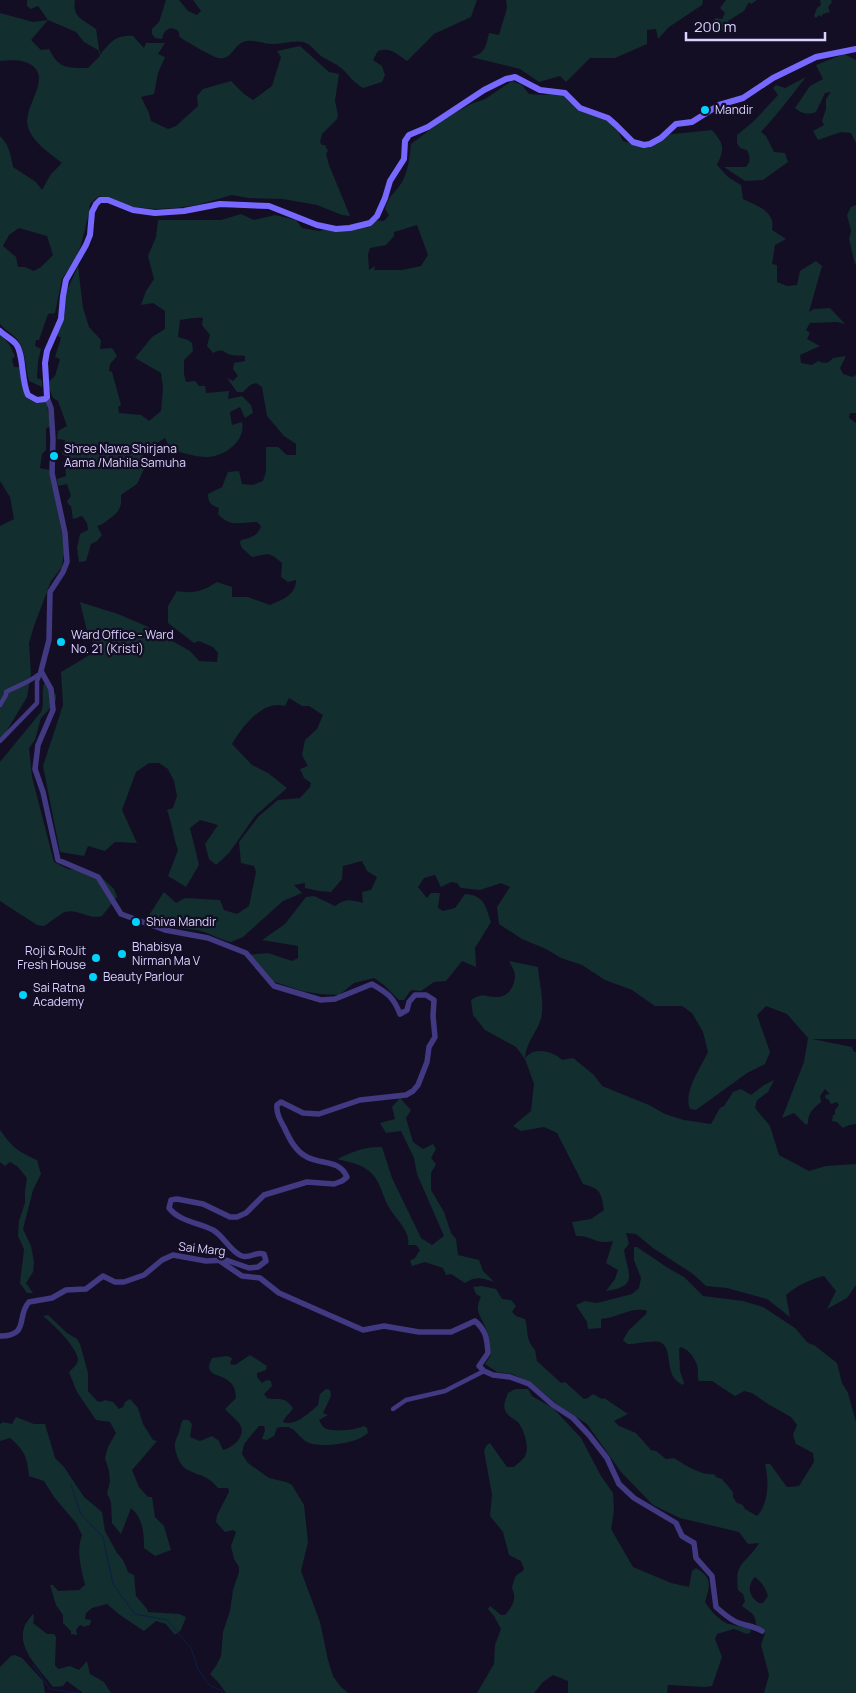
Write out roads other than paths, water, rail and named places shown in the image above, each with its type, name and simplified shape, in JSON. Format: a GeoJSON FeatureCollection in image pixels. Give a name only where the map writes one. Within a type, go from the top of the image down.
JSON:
{"type":"FeatureCollection","features":[{"type":"Feature","properties":{"kind":"main road"},"geometry":{"type":"LineString","coordinates":[[0,331],[14,342],[20,350],[23,376],[28,395],[37,400],[47,398],[45,363],[47,351],[61,319],[66,280],[86,245],[90,235],[92,212],[100,200],[108,200],[134,210],[155,213],[184,211],[220,204],[269,206],[317,225],[350,228],[370,223],[377,216],[390,181],[404,159],[405,142],[409,135],[428,127],[484,90],[509,78],[518,78],[540,90],[565,93],[580,108],[608,118],[633,142],[644,145],[653,143],[661,138],[676,124],[692,122],[719,105],[743,98],[773,78],[816,57],[856,49]]}},
{"type":"Feature","properties":{"kind":"street"},"geometry":{"type":"LineString","coordinates":[[0,741],[37,703],[36,681],[49,640],[50,592],[67,562],[65,533],[52,473],[53,439],[51,408],[47,398]]}},
{"type":"Feature","properties":{"kind":"street"},"geometry":{"type":"LineString","coordinates":[[0,705],[6,692],[18,685],[29,682],[40,673]]}},
{"type":"Feature","properties":{"kind":"street","name":"Sai Marg"},"geometry":{"type":"LineString","coordinates":[[0,1336],[10,1336],[18,1331],[22,1325],[26,1305],[31,1301],[52,1298],[66,1290],[86,1289],[103,1276],[115,1282],[124,1282],[144,1275],[162,1260],[174,1255],[202,1260],[226,1260],[246,1268],[261,1266],[266,1258],[264,1254],[260,1253],[246,1257],[238,1254],[213,1230],[185,1220],[175,1214],[169,1208],[171,1200],[177,1199],[203,1204],[230,1216],[237,1217],[246,1213],[264,1195],[307,1182],[334,1184],[342,1181],[347,1177],[344,1169],[306,1157],[292,1144],[276,1110],[277,1105],[281,1102],[303,1113],[319,1114],[360,1100],[406,1096],[418,1085],[427,1062],[429,1047],[435,1037],[434,1000],[426,995],[415,995],[409,1002],[407,1010],[400,1014],[395,1001],[372,984],[335,999],[321,1000],[274,986],[246,953],[208,938],[165,930],[121,914],[98,877],[58,860],[35,769],[38,745],[53,710],[51,689],[40,673]]}},
{"type":"Feature","properties":{"kind":"street"},"geometry":{"type":"LineString","coordinates":[[218,1260],[242,1276],[260,1278],[279,1293],[363,1330],[384,1326],[419,1332],[451,1332],[475,1321],[486,1335],[488,1353],[479,1366],[484,1371],[493,1375],[510,1377],[528,1384],[572,1418],[589,1435],[607,1458],[619,1484],[634,1498],[676,1523],[682,1536],[694,1543],[696,1558],[712,1576],[716,1607],[728,1618],[738,1623],[754,1626],[762,1631]]}},
{"type":"Feature","properties":{"kind":"street"},"geometry":{"type":"LineString","coordinates":[[393,1409],[406,1400],[445,1392],[484,1371]]}},
{"type":"Feature","properties":{"kind":"waterway"},"geometry":{"type":"LineString","coordinates":[[71,1485],[81,1514],[103,1537],[113,1584],[135,1614],[167,1620],[191,1648],[198,1669],[209,1685],[222,1691],[222,1693]]}},
{"type":"Feature","properties":{"kind":"waterway"},"geometry":{"type":"LineString","coordinates":[[33,1665],[50,1689],[79,1693]]}},
{"type":"Feature","properties":{"kind":"place","name":"Mandir"},"geometry":{"type":"Point","coordinates":[705,110]}},
{"type":"Feature","properties":{"kind":"place","name":"Shree Nawa Shirjana Aama /Mahila Samuha"},"geometry":{"type":"Point","coordinates":[54,456]}},
{"type":"Feature","properties":{"kind":"place","name":"Ward Office - Ward No. 21 (Kristi)"},"geometry":{"type":"Point","coordinates":[61,642]}},
{"type":"Feature","properties":{"kind":"place","name":"Shiva Mandir"},"geometry":{"type":"Point","coordinates":[136,922]}},
{"type":"Feature","properties":{"kind":"place","name":"Bhabisya Nirman Ma V"},"geometry":{"type":"Point","coordinates":[122,954]}},
{"type":"Feature","properties":{"kind":"place","name":"Roji & RoJit Fresh House"},"geometry":{"type":"Point","coordinates":[96,958]}},
{"type":"Feature","properties":{"kind":"place","name":"Beauty Parlour"},"geometry":{"type":"Point","coordinates":[93,977]}},
{"type":"Feature","properties":{"kind":"place","name":"Sai Ratna Academy"},"geometry":{"type":"Point","coordinates":[23,995]}}]}
